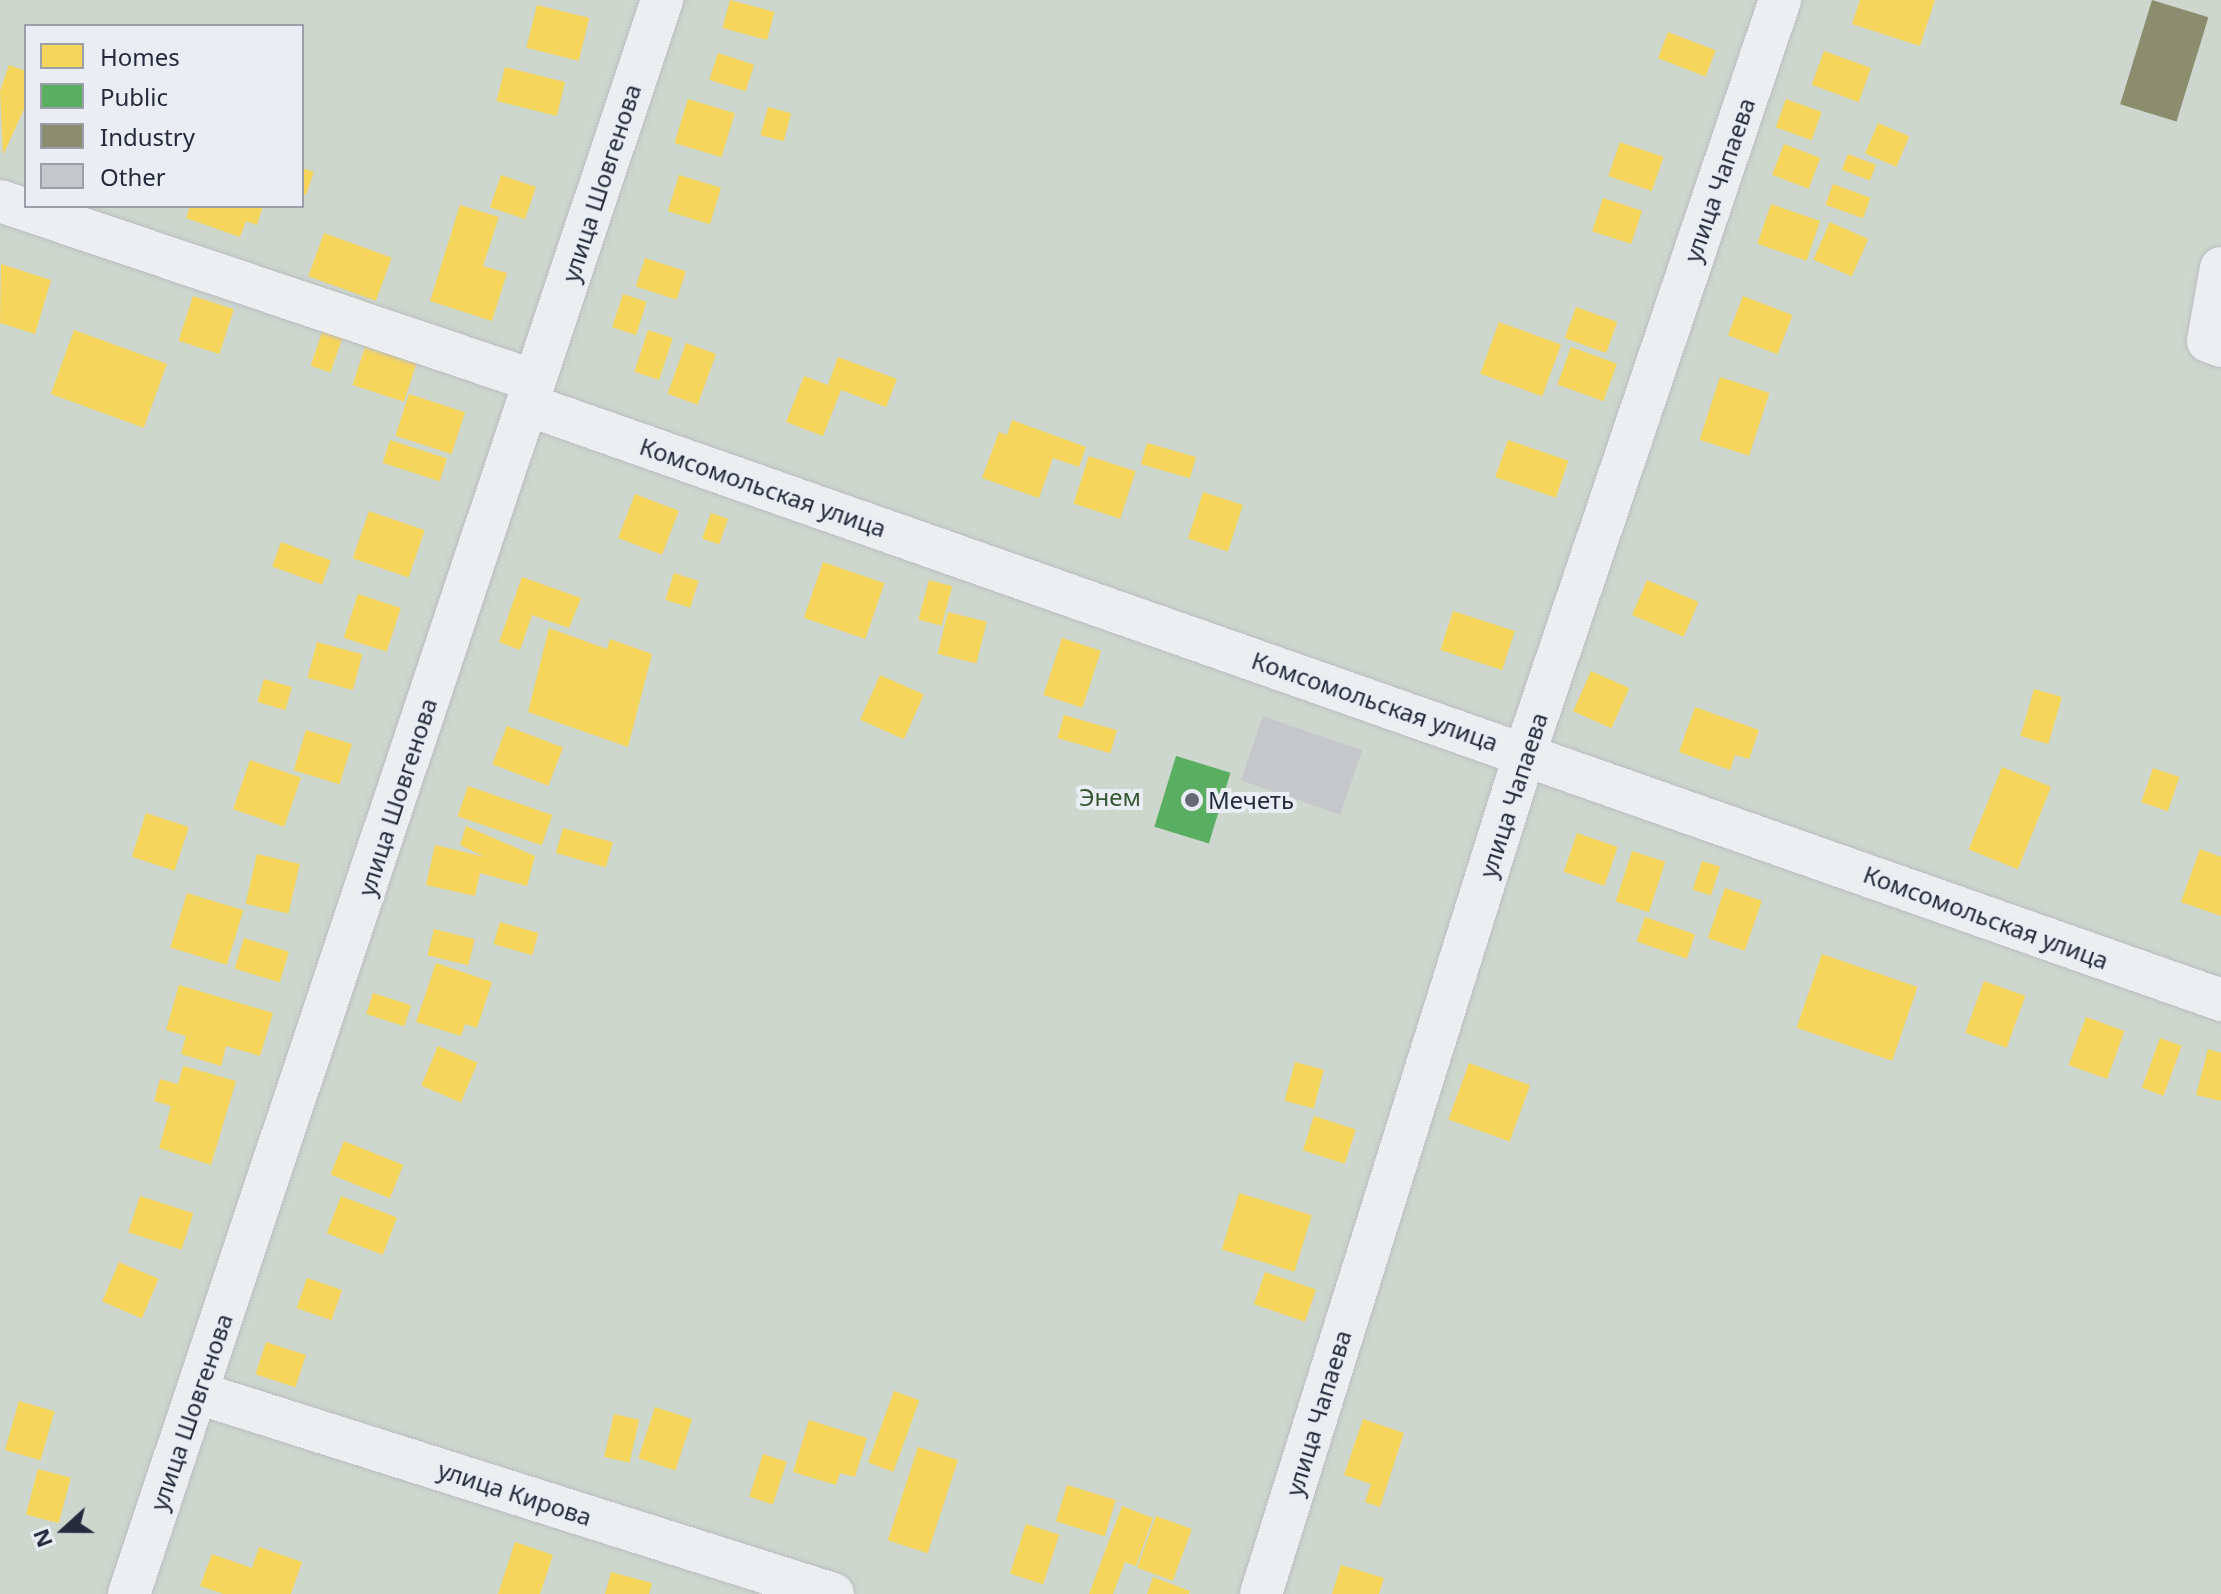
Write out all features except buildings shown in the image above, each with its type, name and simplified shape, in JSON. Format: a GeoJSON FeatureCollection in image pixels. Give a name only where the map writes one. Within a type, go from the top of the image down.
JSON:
{"type":"FeatureCollection","features":[{"type":"Feature","properties":{"kind":"street","name":"улица Шовгенова"},"geometry":{"type":"LineString","coordinates":[[129,1594],[662,0]]}},
{"type":"Feature","properties":{"kind":"street","name":"улица Чапаева"},"geometry":{"type":"LineString","coordinates":[[1261,1594],[1525,753],[1780,0]]}},
{"type":"Feature","properties":{"kind":"street","name":"Комсомольская улица"},"geometry":{"type":"LineString","coordinates":[[0,201],[1525,753],[2221,1000]]}},
{"type":"Feature","properties":{"kind":"street"},"geometry":{"type":"LineString","coordinates":[[2221,268],[2208,341],[2221,346]]}},
{"type":"Feature","properties":{"kind":"street","name":"улица Кирова"},"geometry":{"type":"LineString","coordinates":[[198,1393],[833,1594]]}},
{"type":"Feature","properties":{"kind":"green space","name":"Энем"},"geometry":{"type":"Polygon","coordinates":[[[0,0],[2221,0],[2221,1594],[0,1594],[0,0]]]}},
{"type":"Feature","properties":{"kind":"place","name":"Мечеть"},"geometry":{"type":"Point","coordinates":[1192,800]}}]}
